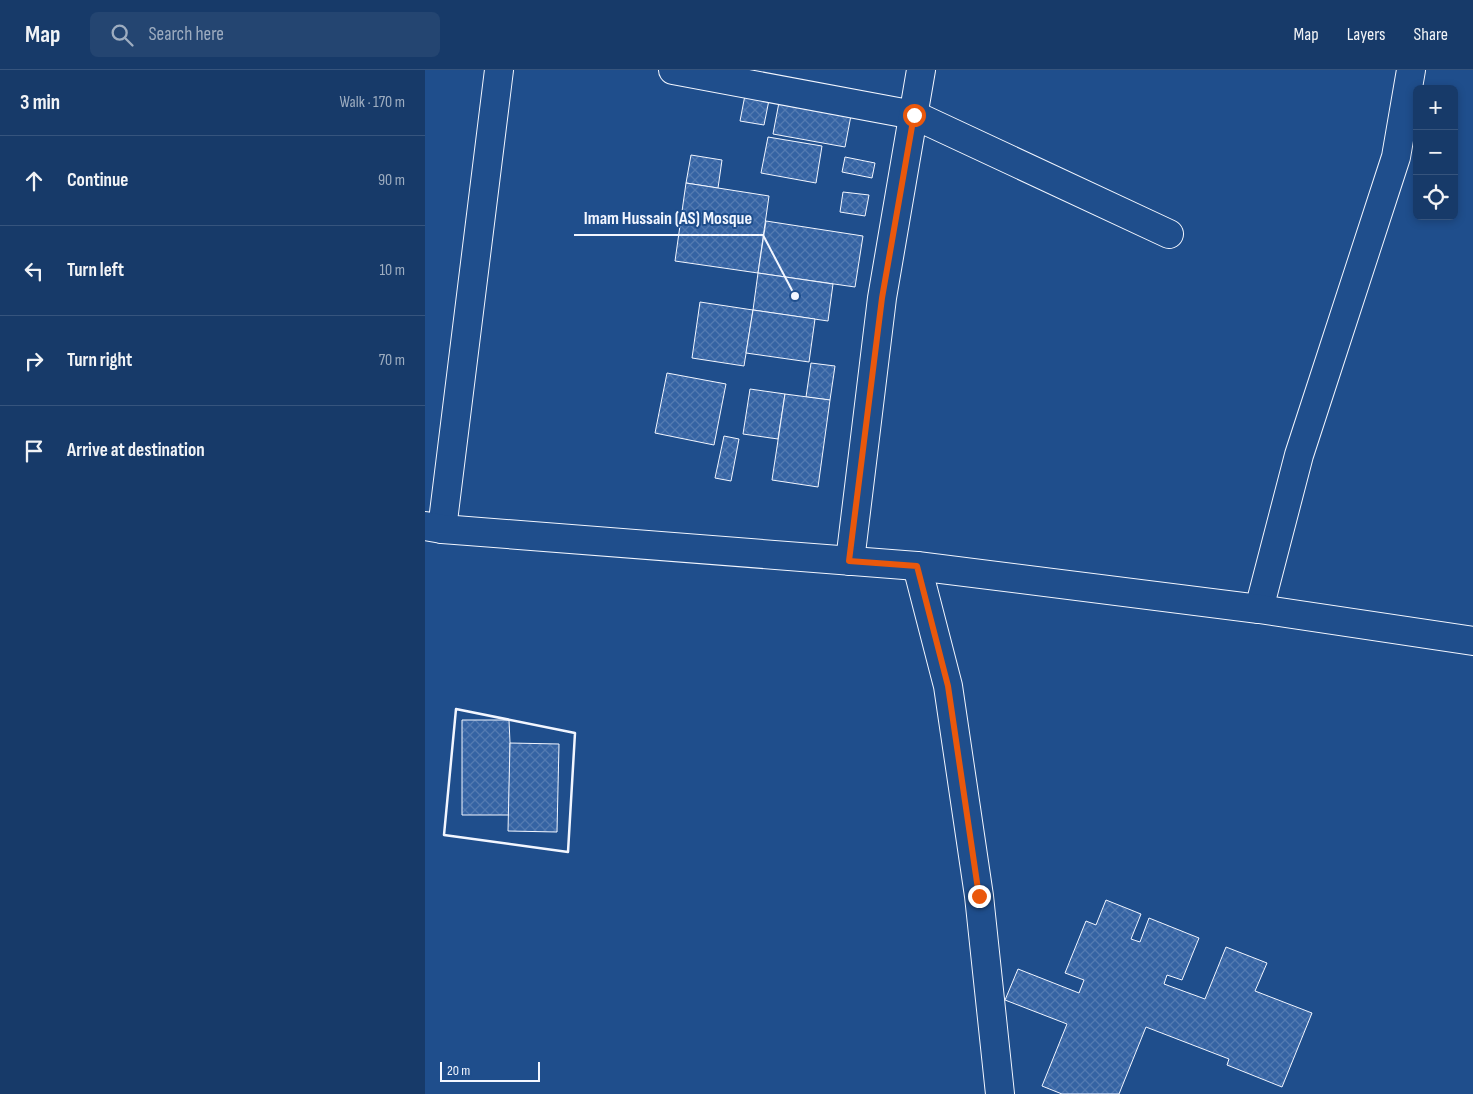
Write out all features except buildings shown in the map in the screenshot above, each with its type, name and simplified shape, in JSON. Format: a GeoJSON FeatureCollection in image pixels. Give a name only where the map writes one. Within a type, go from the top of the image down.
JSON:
{"type":"FeatureCollection","features":[{"type":"Feature","properties":{"kind":"street"},"geometry":{"type":"LineString","coordinates":[[499,70],[433,528],[917,566],[1259,609],[1473,641]]}},
{"type":"Feature","properties":{"kind":"street"},"geometry":{"type":"LineString","coordinates":[[673,70],[761,78],[914,115],[1169,234]]}},
{"type":"Feature","properties":{"kind":"street"},"geometry":{"type":"LineString","coordinates":[[849,561],[882,298],[921,70]]}},
{"type":"Feature","properties":{"kind":"street"},"geometry":{"type":"LineString","coordinates":[[1259,609],[1299,455],[1396,157],[1411,70]]}},
{"type":"Feature","properties":{"kind":"street"},"geometry":{"type":"LineString","coordinates":[[917,566],[948,686],[979,896],[1000,1094]]}},
{"type":"Feature","properties":{"kind":"wall"},"geometry":{"type":"LineString","coordinates":[[456,709],[575,733],[568,852],[444,835],[456,709]]}},
{"type":"Feature","properties":{"kind":"place","name":"Imam Hussain (AS) Mosque"},"geometry":{"type":"Point","coordinates":[795,296]}},
{"type":"Feature","properties":{"kind":"route"},"geometry":{"type":"LineString","coordinates":[[914,115],[882,298],[849,561],[917,566],[948,686],[979,896]]}}]}
